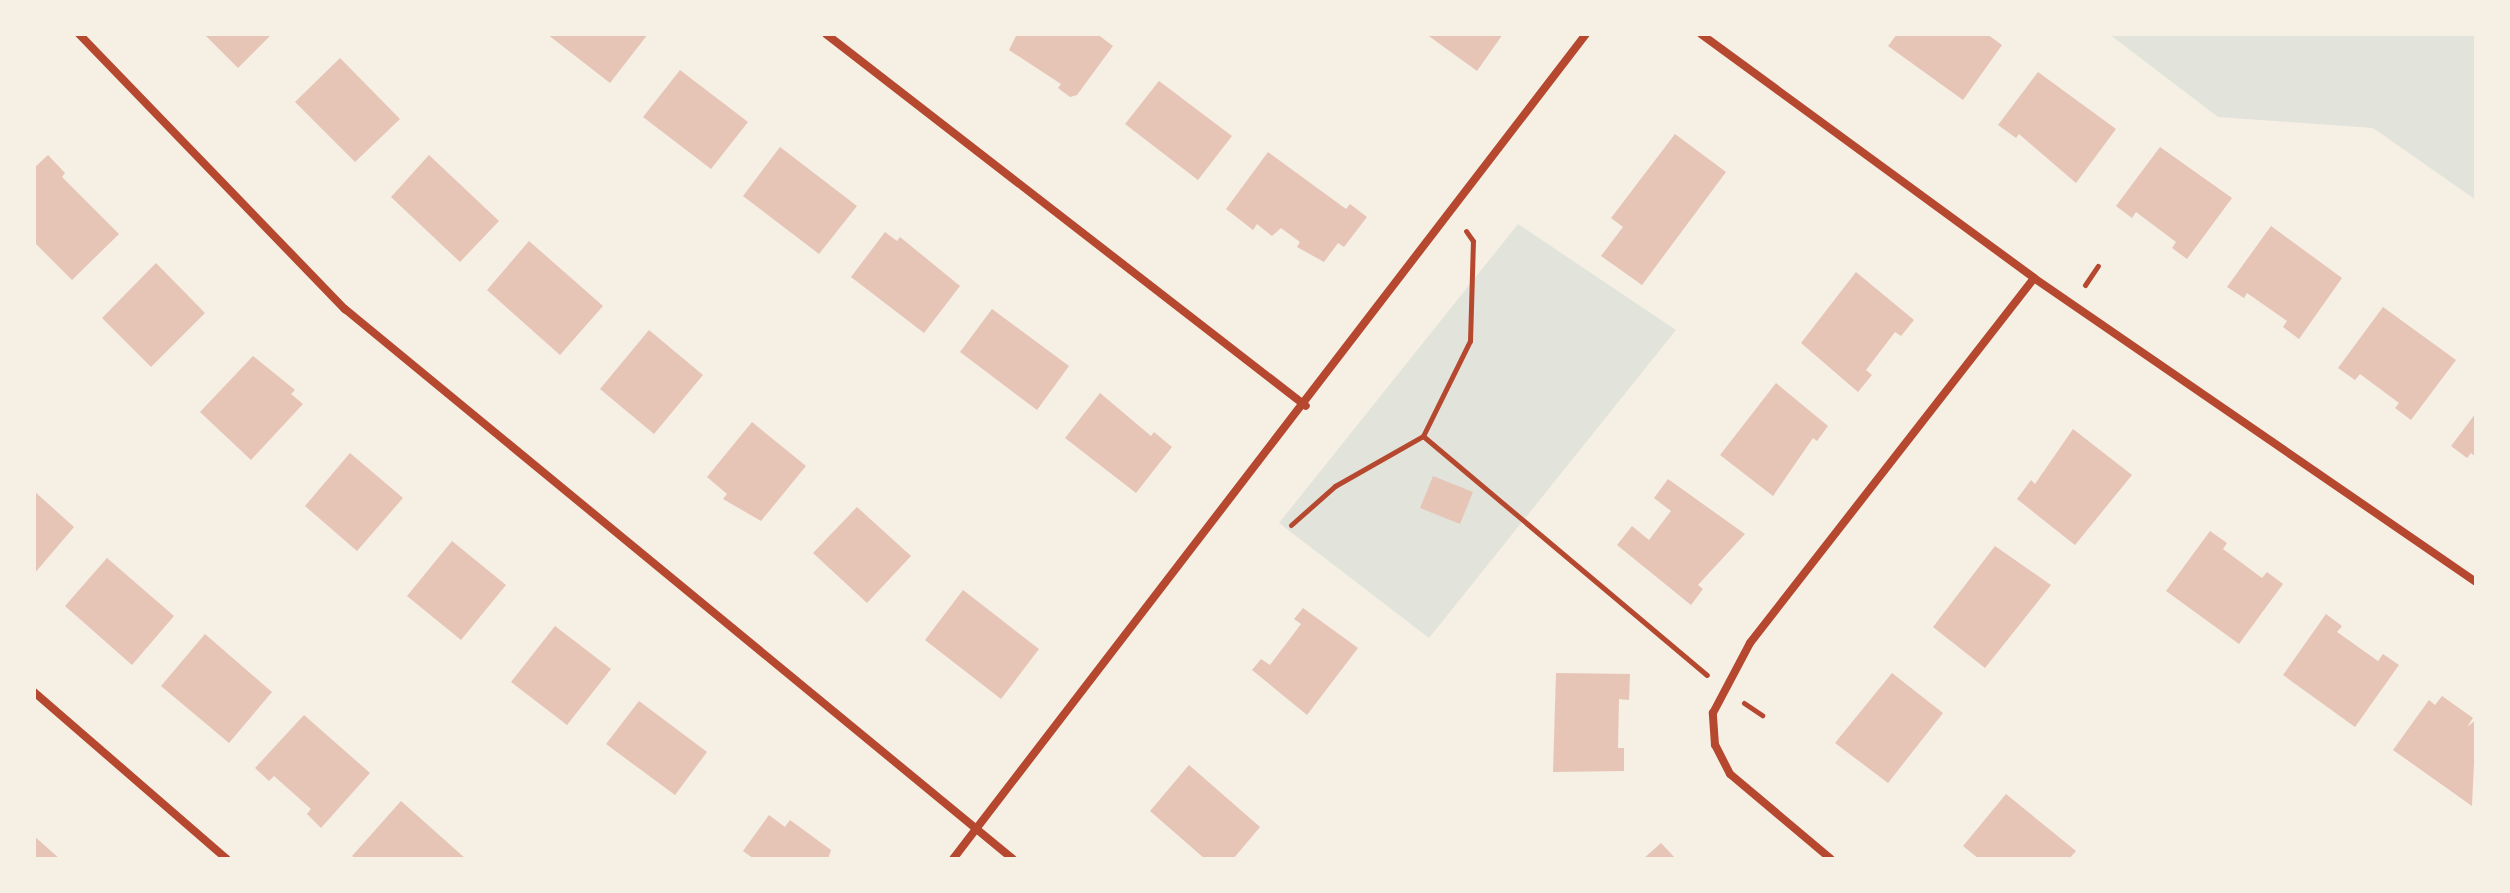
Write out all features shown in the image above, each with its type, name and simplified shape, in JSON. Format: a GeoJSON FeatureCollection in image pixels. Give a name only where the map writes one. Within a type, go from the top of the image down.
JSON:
{"type":"FeatureCollection","features":[{"type":"Feature","properties":{"kind":"street"},"geometry":{"type":"LineString","coordinates":[[79,34],[345,309],[1013,859]]}},
{"type":"Feature","properties":{"kind":"street"},"geometry":{"type":"LineString","coordinates":[[826,34],[1306,406]]}},
{"type":"Feature","properties":{"kind":"street"},"geometry":{"type":"LineString","coordinates":[[953,859],[1306,406],[1586,34]]}},
{"type":"Feature","properties":{"kind":"street"},"geometry":{"type":"LineString","coordinates":[[1701,34],[2034,278],[2476,582]]}},
{"type":"Feature","properties":{"kind":"street"},"geometry":{"type":"LineString","coordinates":[[1831,859],[1730,774],[1715,745],[1713,713],[1723,688],[1750,643],[2034,278]]}},
{"type":"Feature","properties":{"kind":"street"},"geometry":{"type":"LineString","coordinates":[[34,692],[227,859]]}},
{"type":"Feature","properties":{"kind":"path"},"geometry":{"type":"LineString","coordinates":[[1291,525],[1335,486],[1423,436],[1470,341],[1473,241],[1451,213]]}},
{"type":"Feature","properties":{"kind":"path"},"geometry":{"type":"LineString","coordinates":[[1423,436],[1723,688]]}},
{"type":"Feature","properties":{"kind":"shaded area"},"geometry":{"type":"Polygon","coordinates":[[[2109,34],[2476,34],[2476,200],[2373,128],[2218,117],[2109,34]]]}},
{"type":"Feature","properties":{"kind":"shaded area"},"geometry":{"type":"Polygon","coordinates":[[[1518,224],[1676,330],[1429,638],[1279,523],[1518,224]]]}},
{"type":"Feature","properties":{"kind":"building"},"geometry":{"type":"Polygon","coordinates":[[[204,34],[272,34],[238,68],[204,34]]]}},
{"type":"Feature","properties":{"kind":"building"},"geometry":{"type":"Polygon","coordinates":[[[547,34],[648,34],[610,83],[547,34]]]}},
{"type":"Feature","properties":{"kind":"building"},"geometry":{"type":"Polygon","coordinates":[[[1017,34],[1097,34],[1113,46],[1077,95],[1070,97],[1058,88],[1061,84],[1009,50],[1017,34]]]}},
{"type":"Feature","properties":{"kind":"building"},"geometry":{"type":"Polygon","coordinates":[[[1426,34],[1503,34],[1477,71],[1426,34]]]}},
{"type":"Feature","properties":{"kind":"building"},"geometry":{"type":"Polygon","coordinates":[[[1897,34],[1987,34],[2002,45],[1963,100],[1888,46],[1897,34]]]}},
{"type":"Feature","properties":{"kind":"building"},"geometry":{"type":"Polygon","coordinates":[[[340,58],[400,119],[355,162],[295,102],[340,58]]]}},
{"type":"Feature","properties":{"kind":"building"},"geometry":{"type":"Polygon","coordinates":[[[680,70],[748,122],[711,169],[643,117],[680,70]]]}},
{"type":"Feature","properties":{"kind":"building"},"geometry":{"type":"Polygon","coordinates":[[[2038,72],[2116,129],[2076,183],[2019,134],[2016,138],[1998,125],[2038,72]]]}},
{"type":"Feature","properties":{"kind":"building"},"geometry":{"type":"Polygon","coordinates":[[[1159,81],[1232,136],[1198,180],[1125,124],[1159,81]]]}},
{"type":"Feature","properties":{"kind":"building"},"geometry":{"type":"Polygon","coordinates":[[[1675,134],[1726,172],[1642,285],[1601,256],[1623,227],[1611,218],[1675,134]]]}},
{"type":"Feature","properties":{"kind":"building"},"geometry":{"type":"Polygon","coordinates":[[[780,147],[857,206],[819,254],[743,196],[780,147]]]}},
{"type":"Feature","properties":{"kind":"building"},"geometry":{"type":"Polygon","coordinates":[[[2160,147],[2232,198],[2187,259],[2172,248],[2176,242],[2136,212],[2132,218],[2116,206],[2160,147]]]}},
{"type":"Feature","properties":{"kind":"building"},"geometry":{"type":"Polygon","coordinates":[[[1268,152],[1346,209],[1350,204],[1367,217],[1344,247],[1338,243],[1324,262],[1297,247],[1300,242],[1281,228],[1272,236],[1257,224],[1253,230],[1226,209],[1268,152]]]}},
{"type":"Feature","properties":{"kind":"building"},"geometry":{"type":"Polygon","coordinates":[[[48,155],[65,173],[62,177],[119,234],[72,280],[34,242],[34,168],[48,155]]]}},
{"type":"Feature","properties":{"kind":"building"},"geometry":{"type":"Polygon","coordinates":[[[429,155],[499,221],[460,262],[391,197],[429,155]]]}},
{"type":"Feature","properties":{"kind":"building"},"geometry":{"type":"Polygon","coordinates":[[[2271,226],[2342,278],[2299,339],[2283,327],[2287,321],[2247,293],[2244,298],[2227,287],[2271,226]]]}},
{"type":"Feature","properties":{"kind":"building"},"geometry":{"type":"Polygon","coordinates":[[[885,232],[897,241],[900,237],[960,286],[924,333],[851,277],[885,232]]]}},
{"type":"Feature","properties":{"kind":"building"},"geometry":{"type":"Polygon","coordinates":[[[529,241],[603,306],[560,355],[487,290],[529,241]]]}},
{"type":"Feature","properties":{"kind":"building"},"geometry":{"type":"Polygon","coordinates":[[[156,263],[205,313],[151,367],[102,318],[156,263]]]}},
{"type":"Feature","properties":{"kind":"building"},"geometry":{"type":"Polygon","coordinates":[[[1856,272],[1914,320],[1901,336],[1895,332],[1866,370],[1872,375],[1858,392],[1801,343],[1856,272]]]}},
{"type":"Feature","properties":{"kind":"building"},"geometry":{"type":"Polygon","coordinates":[[[2383,307],[2456,360],[2411,420],[2395,408],[2399,403],[2360,374],[2355,380],[2338,368],[2383,307]]]}},
{"type":"Feature","properties":{"kind":"building"},"geometry":{"type":"Polygon","coordinates":[[[992,309],[1069,366],[1037,410],[960,352],[992,309]]]}},
{"type":"Feature","properties":{"kind":"building"},"geometry":{"type":"Polygon","coordinates":[[[649,330],[703,375],[654,434],[600,389],[649,330]]]}},
{"type":"Feature","properties":{"kind":"building"},"geometry":{"type":"Polygon","coordinates":[[[253,356],[295,390],[291,394],[303,404],[251,460],[200,412],[253,356]]]}},
{"type":"Feature","properties":{"kind":"building"},"geometry":{"type":"Polygon","coordinates":[[[1776,383],[1828,426],[1817,441],[1813,438],[1773,496],[1720,455],[1776,383]]]}},
{"type":"Feature","properties":{"kind":"building"},"geometry":{"type":"Polygon","coordinates":[[[1100,393],[1151,436],[1154,432],[1172,447],[1136,493],[1065,438],[1100,393]]]}},
{"type":"Feature","properties":{"kind":"building"},"geometry":{"type":"Polygon","coordinates":[[[2476,413],[2476,457],[2471,453],[2467,458],[2451,446],[2476,413]]]}},
{"type":"Feature","properties":{"kind":"building"},"geometry":{"type":"Polygon","coordinates":[[[752,422],[806,466],[761,521],[723,499],[727,494],[707,477],[752,422]]]}},
{"type":"Feature","properties":{"kind":"building"},"geometry":{"type":"Polygon","coordinates":[[[2073,429],[2132,475],[2075,545],[2017,499],[2031,480],[2035,484],[2073,429]]]}},
{"type":"Feature","properties":{"kind":"building"},"geometry":{"type":"Polygon","coordinates":[[[350,453],[403,498],[357,551],[305,506],[350,453]]]}},
{"type":"Feature","properties":{"kind":"building"},"geometry":{"type":"Polygon","coordinates":[[[1433,476],[1473,492],[1460,524],[1420,508],[1433,476]]]}},
{"type":"Feature","properties":{"kind":"building"},"geometry":{"type":"Polygon","coordinates":[[[1668,479],[1745,534],[1698,585],[1703,589],[1691,605],[1617,545],[1632,526],[1649,540],[1671,511],[1654,498],[1668,479]]]}},
{"type":"Feature","properties":{"kind":"building"},"geometry":{"type":"Polygon","coordinates":[[[34,491],[74,527],[34,574],[34,491]]]}},
{"type":"Feature","properties":{"kind":"building"},"geometry":{"type":"Polygon","coordinates":[[[857,507],[911,556],[867,603],[813,553],[857,507]]]}},
{"type":"Feature","properties":{"kind":"building"},"geometry":{"type":"Polygon","coordinates":[[[2210,531],[2227,543],[2223,549],[2262,578],[2267,572],[2283,584],[2239,644],[2166,591],[2210,531]]]}},
{"type":"Feature","properties":{"kind":"building"},"geometry":{"type":"Polygon","coordinates":[[[452,541],[506,585],[461,640],[407,596],[452,541]]]}},
{"type":"Feature","properties":{"kind":"building"},"geometry":{"type":"Polygon","coordinates":[[[1995,546],[2051,585],[1985,668],[1933,627],[1995,546]]]}},
{"type":"Feature","properties":{"kind":"building"},"geometry":{"type":"Polygon","coordinates":[[[107,558],[174,616],[132,665],[65,606],[107,558]]]}},
{"type":"Feature","properties":{"kind":"building"},"geometry":{"type":"Polygon","coordinates":[[[963,590],[1039,649],[1001,699],[925,640],[963,590]]]}},
{"type":"Feature","properties":{"kind":"building"},"geometry":{"type":"Polygon","coordinates":[[[1303,608],[1358,648],[1307,715],[1252,670],[1261,659],[1270,665],[1301,624],[1294,619],[1303,608]]]}},
{"type":"Feature","properties":{"kind":"building"},"geometry":{"type":"Polygon","coordinates":[[[2326,614],[2342,626],[2337,632],[2378,661],[2383,654],[2399,665],[2355,727],[2283,675],[2326,614]]]}},
{"type":"Feature","properties":{"kind":"building"},"geometry":{"type":"Polygon","coordinates":[[[555,626],[611,669],[567,725],[511,682],[555,626]]]}},
{"type":"Feature","properties":{"kind":"building"},"geometry":{"type":"Polygon","coordinates":[[[205,634],[272,692],[229,743],[161,686],[205,634]]]}},
{"type":"Feature","properties":{"kind":"building"},"geometry":{"type":"Polygon","coordinates":[[[1556,673],[1630,674],[1629,700],[1619,699],[1618,748],[1624,748],[1624,771],[1553,772],[1556,673]]]}},
{"type":"Feature","properties":{"kind":"building"},"geometry":{"type":"Polygon","coordinates":[[[1892,673],[1943,713],[1888,783],[1835,743],[1892,673]]]}},
{"type":"Feature","properties":{"kind":"building"},"geometry":{"type":"Polygon","coordinates":[[[2442,696],[2473,718],[2467,727],[2476,720],[2472,806],[2393,750],[2429,700],[2435,705],[2442,696]]]}},
{"type":"Feature","properties":{"kind":"building"},"geometry":{"type":"Polygon","coordinates":[[[639,701],[707,752],[675,795],[606,744],[639,701]]]}},
{"type":"Feature","properties":{"kind":"building"},"geometry":{"type":"Polygon","coordinates":[[[304,715],[370,773],[321,828],[307,814],[311,809],[274,776],[269,781],[255,768],[304,715]]]}},
{"type":"Feature","properties":{"kind":"building"},"geometry":{"type":"Polygon","coordinates":[[[1189,765],[1260,827],[1233,859],[1205,859],[1150,811],[1189,765]]]}},
{"type":"Feature","properties":{"kind":"building"},"geometry":{"type":"Polygon","coordinates":[[[2006,794],[2076,851],[2069,859],[1979,859],[1963,846],[2006,794]]]}},
{"type":"Feature","properties":{"kind":"building"},"geometry":{"type":"Polygon","coordinates":[[[401,801],[466,859],[356,859],[352,856],[401,801]]]}},
{"type":"Feature","properties":{"kind":"building"},"geometry":{"type":"Polygon","coordinates":[[[769,815],[785,827],[790,820],[831,850],[828,859],[754,859],[743,851],[769,815]]]}},
{"type":"Feature","properties":{"kind":"building"},"geometry":{"type":"Polygon","coordinates":[[[34,836],[60,859],[34,859],[34,836]]]}},
{"type":"Feature","properties":{"kind":"building"},"geometry":{"type":"Polygon","coordinates":[[[1661,843],[1676,859],[1643,859],[1661,843]]]}}]}
